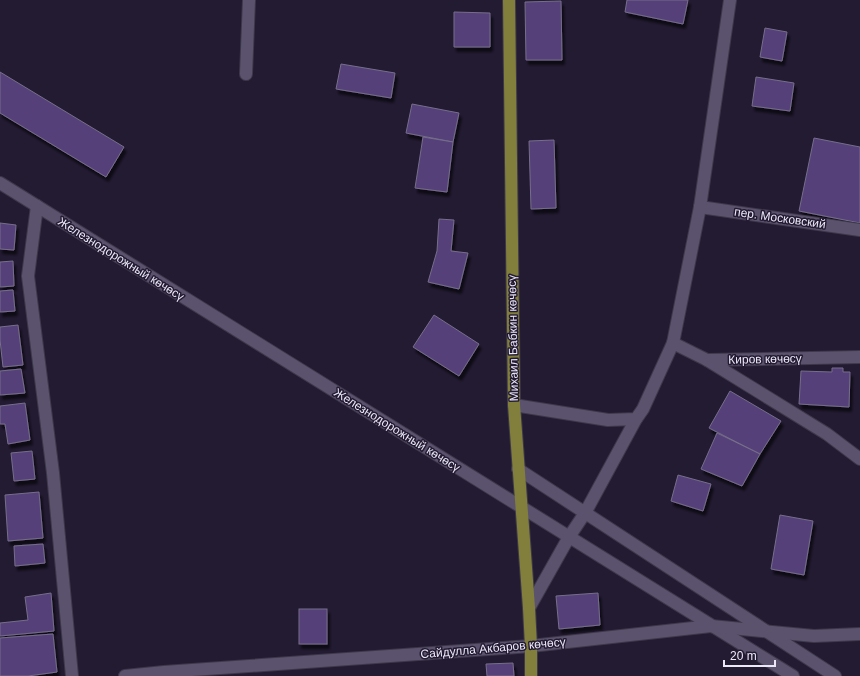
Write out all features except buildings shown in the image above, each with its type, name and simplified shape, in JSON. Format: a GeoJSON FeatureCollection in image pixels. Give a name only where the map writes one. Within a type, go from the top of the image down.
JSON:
{"type":"FeatureCollection","features":[{"type":"Feature","properties":{"kind":"main road","name":"Михаил Бабкин көчөсү"},"geometry":{"type":"LineString","coordinates":[[509,0],[514,405],[529,608],[531,676]]}},
{"type":"Feature","properties":{"kind":"street"},"geometry":{"type":"LineString","coordinates":[[246,74],[249,0]]}},
{"type":"Feature","properties":{"kind":"street"},"geometry":{"type":"LineString","coordinates":[[529,608],[569,537],[585,513],[636,419],[643,409],[673,344],[700,207],[730,0]]}},
{"type":"Feature","properties":{"kind":"street","name":"Железнодорожный көчөсү"},"geometry":{"type":"LineString","coordinates":[[0,183],[522,507],[710,626],[793,676]]}},
{"type":"Feature","properties":{"kind":"street"},"geometry":{"type":"LineString","coordinates":[[36,206],[28,276],[53,474],[72,676]]}},
{"type":"Feature","properties":{"kind":"street","name":"пер. Московский"},"geometry":{"type":"LineString","coordinates":[[700,207],[860,230]]}},
{"type":"Feature","properties":{"kind":"street","name":"Киров көчөсү"},"geometry":{"type":"LineString","coordinates":[[673,344],[707,360],[860,356]]}},
{"type":"Feature","properties":{"kind":"street"},"geometry":{"type":"LineString","coordinates":[[707,360],[827,434],[860,459]]}},
{"type":"Feature","properties":{"kind":"street"},"geometry":{"type":"LineString","coordinates":[[514,405],[608,420],[636,419]]}},
{"type":"Feature","properties":{"kind":"street"},"geometry":{"type":"LineString","coordinates":[[518,469],[835,676]]}},
{"type":"Feature","properties":{"kind":"street","name":"Сайдулла Акбаров көчөсү"},"geometry":{"type":"LineString","coordinates":[[125,676],[531,646],[710,626],[814,636],[860,634]]}}]}
